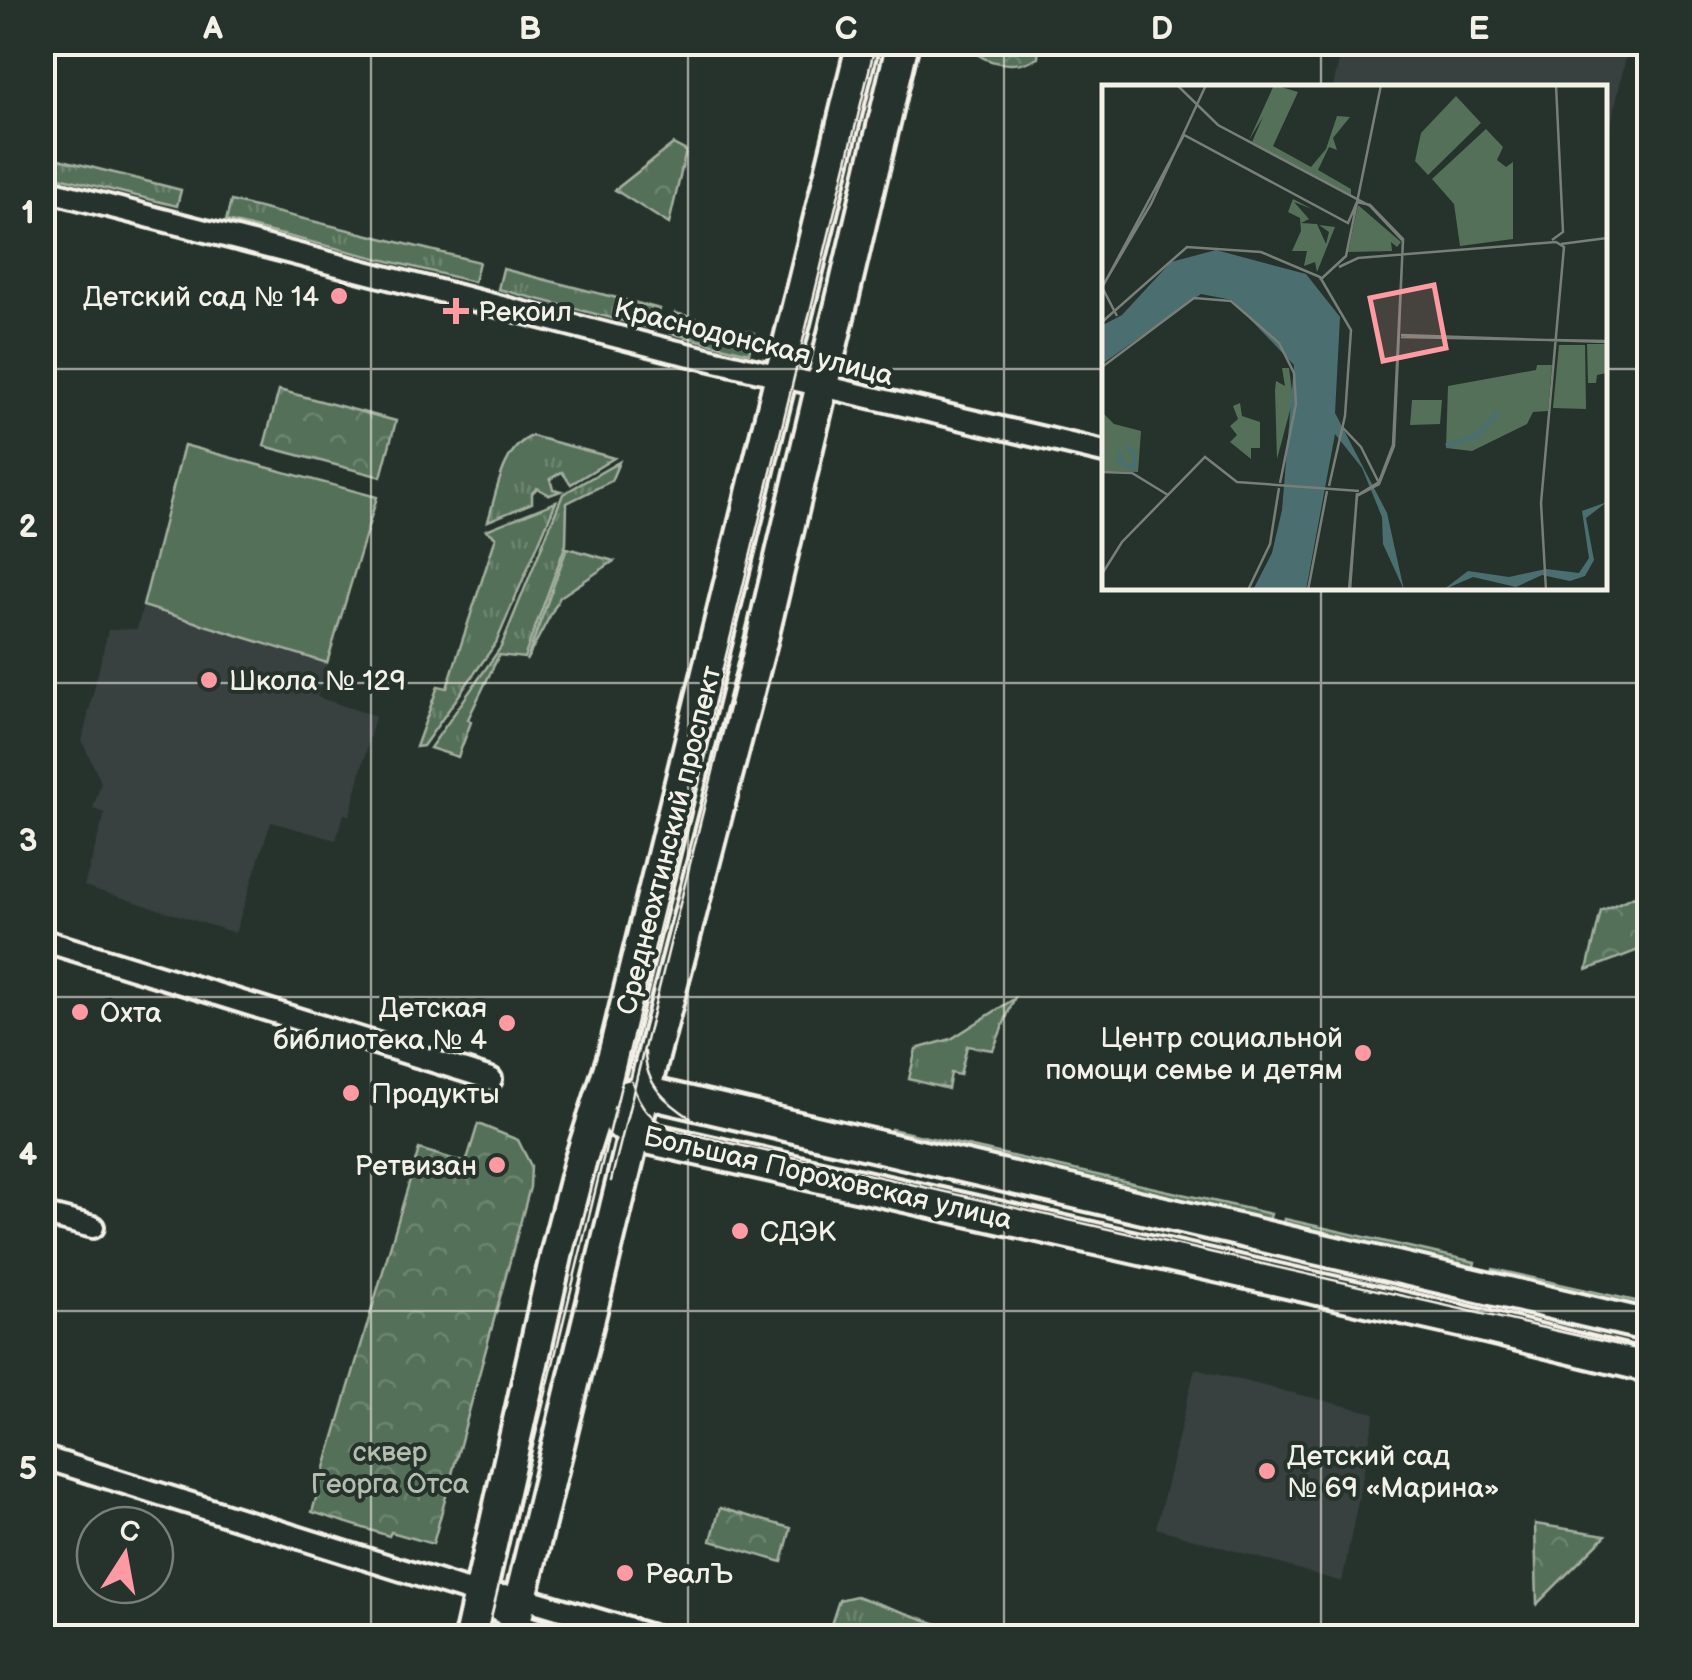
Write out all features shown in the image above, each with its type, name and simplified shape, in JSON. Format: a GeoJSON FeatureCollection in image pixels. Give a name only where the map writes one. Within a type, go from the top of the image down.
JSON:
{"type":"FeatureCollection","features":[{"type":"Feature","properties":{"kind":"main road","name":"Среднеохтинский проспект"},"geometry":{"type":"LineString","coordinates":[[470,1638],[559,1243],[677,805],[863,42]]}},
{"type":"Feature","properties":{"kind":"main road","name":"Среднеохтинский проспект"},"geometry":{"type":"LineString","coordinates":[[516,1619],[644,1092],[758,650],[903,42]]}},
{"type":"Feature","properties":{"kind":"main road","name":"Большая Пороховская улица"},"geometry":{"type":"LineString","coordinates":[[599,1104],[644,1092],[1650,1326]]}},
{"type":"Feature","properties":{"kind":"main road","name":"Большая Пороховская улица"},"geometry":{"type":"LineString","coordinates":[[599,1104],[634,1135],[1650,1367]]}},
{"type":"Feature","properties":{"kind":"street","name":"Краснодонская улица"},"geometry":{"type":"LineString","coordinates":[[42,189],[780,377],[1102,452]]}},
{"type":"Feature","properties":{"kind":"street"},"geometry":{"type":"LineString","coordinates":[[42,940],[491,1079]]}},
{"type":"Feature","properties":{"kind":"street"},"geometry":{"type":"LineString","coordinates":[[42,1214],[93,1228]]}},
{"type":"Feature","properties":{"kind":"street"},"geometry":{"type":"LineString","coordinates":[[42,1457],[481,1594],[516,1619],[562,1638]]}},
{"type":"Feature","properties":{"kind":"street"},"geometry":{"type":"LineString","coordinates":[[516,1619],[658,1638]]}},
{"type":"Feature","properties":{"kind":"shaded area"},"geometry":{"type":"Polygon","coordinates":[[[1343,42],[1629,43],[1607,143],[1607,85],[1333,85],[1343,42]]]}},
{"type":"Feature","properties":{"kind":"shaded area","name":"Школа № 129"},"geometry":{"type":"Polygon","coordinates":[[[184,445],[377,497],[317,697],[375,716],[350,815],[344,814],[336,840],[271,822],[235,933],[84,886],[105,813],[93,809],[101,782],[82,741],[108,630],[137,629],[184,445]]]}},
{"type":"Feature","properties":{"kind":"shaded area","name":"Детский сад № 69 «Марина»"},"geometry":{"type":"Polygon","coordinates":[[[1195,1369],[1375,1413],[1342,1582],[1156,1528],[1195,1369]]]}},
{"type":"Feature","properties":{"kind":"green space"},"geometry":{"type":"Polygon","coordinates":[[[976,43],[1039,43],[1038,58],[1023,63],[999,63],[977,54],[976,43]]]}},
{"type":"Feature","properties":{"kind":"green space"},"geometry":{"type":"Polygon","coordinates":[[[673,144],[686,151],[669,224],[615,190],[673,144]]]}},
{"type":"Feature","properties":{"kind":"green space"},"geometry":{"type":"Polygon","coordinates":[[[43,155],[181,190],[177,206],[43,173],[43,155]]]}},
{"type":"Feature","properties":{"kind":"green space"},"geometry":{"type":"Polygon","coordinates":[[[231,201],[479,262],[474,282],[226,221],[231,201]]]}},
{"type":"Feature","properties":{"kind":"green space"},"geometry":{"type":"Polygon","coordinates":[[[503,269],[660,309],[654,329],[498,289],[503,269]]]}},
{"type":"Feature","properties":{"kind":"green space"},"geometry":{"type":"Polygon","coordinates":[[[675,313],[754,333],[749,353],[670,333],[675,313]]]}},
{"type":"Feature","properties":{"kind":"green space"},"geometry":{"type":"Polygon","coordinates":[[[279,390],[396,421],[381,477],[264,446],[279,390]]]}},
{"type":"Feature","properties":{"kind":"green space"},"geometry":{"type":"Polygon","coordinates":[[[532,436],[614,458],[571,484],[562,472],[550,479],[553,489],[561,491],[550,495],[537,488],[532,493],[532,503],[488,521],[507,461],[532,436]]]}},
{"type":"Feature","properties":{"kind":"green space"},"geometry":{"type":"Polygon","coordinates":[[[184,445],[377,497],[327,663],[143,606],[184,445]]]}},
{"type":"Feature","properties":{"kind":"green space"},"geometry":{"type":"Polygon","coordinates":[[[619,462],[611,481],[567,503],[566,544],[524,658],[499,655],[468,719],[471,722],[458,757],[430,748],[501,647],[563,494],[619,462]]]}},
{"type":"Feature","properties":{"kind":"green space"},"geometry":{"type":"Polygon","coordinates":[[[556,502],[496,643],[423,746],[416,747],[438,686],[447,688],[496,537],[486,530],[556,502]]]}},
{"type":"Feature","properties":{"kind":"green space"},"geometry":{"type":"Polygon","coordinates":[[[567,548],[614,561],[560,597],[526,661],[567,548]]]}},
{"type":"Feature","properties":{"kind":"green space"},"geometry":{"type":"Polygon","coordinates":[[[1648,890],[1649,946],[1587,970],[1601,911],[1648,890]]]}},
{"type":"Feature","properties":{"kind":"green space"},"geometry":{"type":"Polygon","coordinates":[[[1014,999],[993,1050],[967,1046],[960,1075],[951,1073],[948,1089],[909,1079],[916,1049],[951,1039],[1014,999]]]}},
{"type":"Feature","properties":{"kind":"green space","name":"сквер Георга Отса"},"geometry":{"type":"Polygon","coordinates":[[[478,1124],[518,1140],[531,1166],[530,1187],[433,1544],[391,1532],[389,1536],[312,1512],[419,1149],[466,1163],[478,1124]]]}},
{"type":"Feature","properties":{"kind":"green space"},"geometry":{"type":"Polygon","coordinates":[[[891,1129],[1271,1214],[1268,1224],[888,1135],[891,1129]]]}},
{"type":"Feature","properties":{"kind":"green space"},"geometry":{"type":"Polygon","coordinates":[[[1285,1219],[1475,1262],[1473,1272],[1283,1229],[1285,1219]]]}},
{"type":"Feature","properties":{"kind":"green space"},"geometry":{"type":"Polygon","coordinates":[[[1493,1269],[1649,1304],[1649,1314],[1488,1276],[1493,1269]]]}},
{"type":"Feature","properties":{"kind":"green space"},"geometry":{"type":"Polygon","coordinates":[[[720,1508],[791,1528],[782,1562],[711,1541],[720,1508]]]}},
{"type":"Feature","properties":{"kind":"green space"},"geometry":{"type":"Polygon","coordinates":[[[1535,1524],[1606,1535],[1537,1604],[1535,1524]]]}},
{"type":"Feature","properties":{"kind":"green space"},"geometry":{"type":"Polygon","coordinates":[[[856,1596],[941,1625],[949,1637],[827,1637],[839,1600],[856,1596]]]}},
{"type":"Feature","properties":{"kind":"tram line"},"geometry":{"type":"LineString","coordinates":[[486,1638],[876,42]]}},
{"type":"Feature","properties":{"kind":"tram line"},"geometry":{"type":"LineString","coordinates":[[611,1181],[750,623]]}},
{"type":"Feature","properties":{"kind":"tram line"},"geometry":{"type":"LineString","coordinates":[[645,1052],[649,1074],[659,1092],[692,1119]]}},
{"type":"Feature","properties":{"kind":"tram line"},"geometry":{"type":"LineString","coordinates":[[632,1082],[648,1113],[677,1131],[1650,1352]]}},
{"type":"Feature","properties":{"kind":"place","name":"Детский сад № 14"},"geometry":{"type":"Point","coordinates":[339,296]}},
{"type":"Feature","properties":{"kind":"place","name":"Рекоил"},"geometry":{"type":"Point","coordinates":[456,311]}},
{"type":"Feature","properties":{"kind":"place","name":"Школа № 129"},"geometry":{"type":"Point","coordinates":[209,680]}},
{"type":"Feature","properties":{"kind":"place","name":"Охта"},"geometry":{"type":"Point","coordinates":[80,1012]}},
{"type":"Feature","properties":{"kind":"place","name":"Детская библиотека № 4"},"geometry":{"type":"Point","coordinates":[507,1023]}},
{"type":"Feature","properties":{"kind":"place","name":"Центр социальной помощи семье и детям"},"geometry":{"type":"Point","coordinates":[1363,1053]}},
{"type":"Feature","properties":{"kind":"place","name":"Продукты"},"geometry":{"type":"Point","coordinates":[351,1093]}},
{"type":"Feature","properties":{"kind":"place","name":"Ретвизан"},"geometry":{"type":"Point","coordinates":[497,1165]}},
{"type":"Feature","properties":{"kind":"place","name":"СДЭК"},"geometry":{"type":"Point","coordinates":[740,1231]}},
{"type":"Feature","properties":{"kind":"place","name":"Детский сад № 69 «Марина»"},"geometry":{"type":"Point","coordinates":[1267,1471]}},
{"type":"Feature","properties":{"kind":"place","name":"РеалЪ"},"geometry":{"type":"Point","coordinates":[625,1573]}}]}
